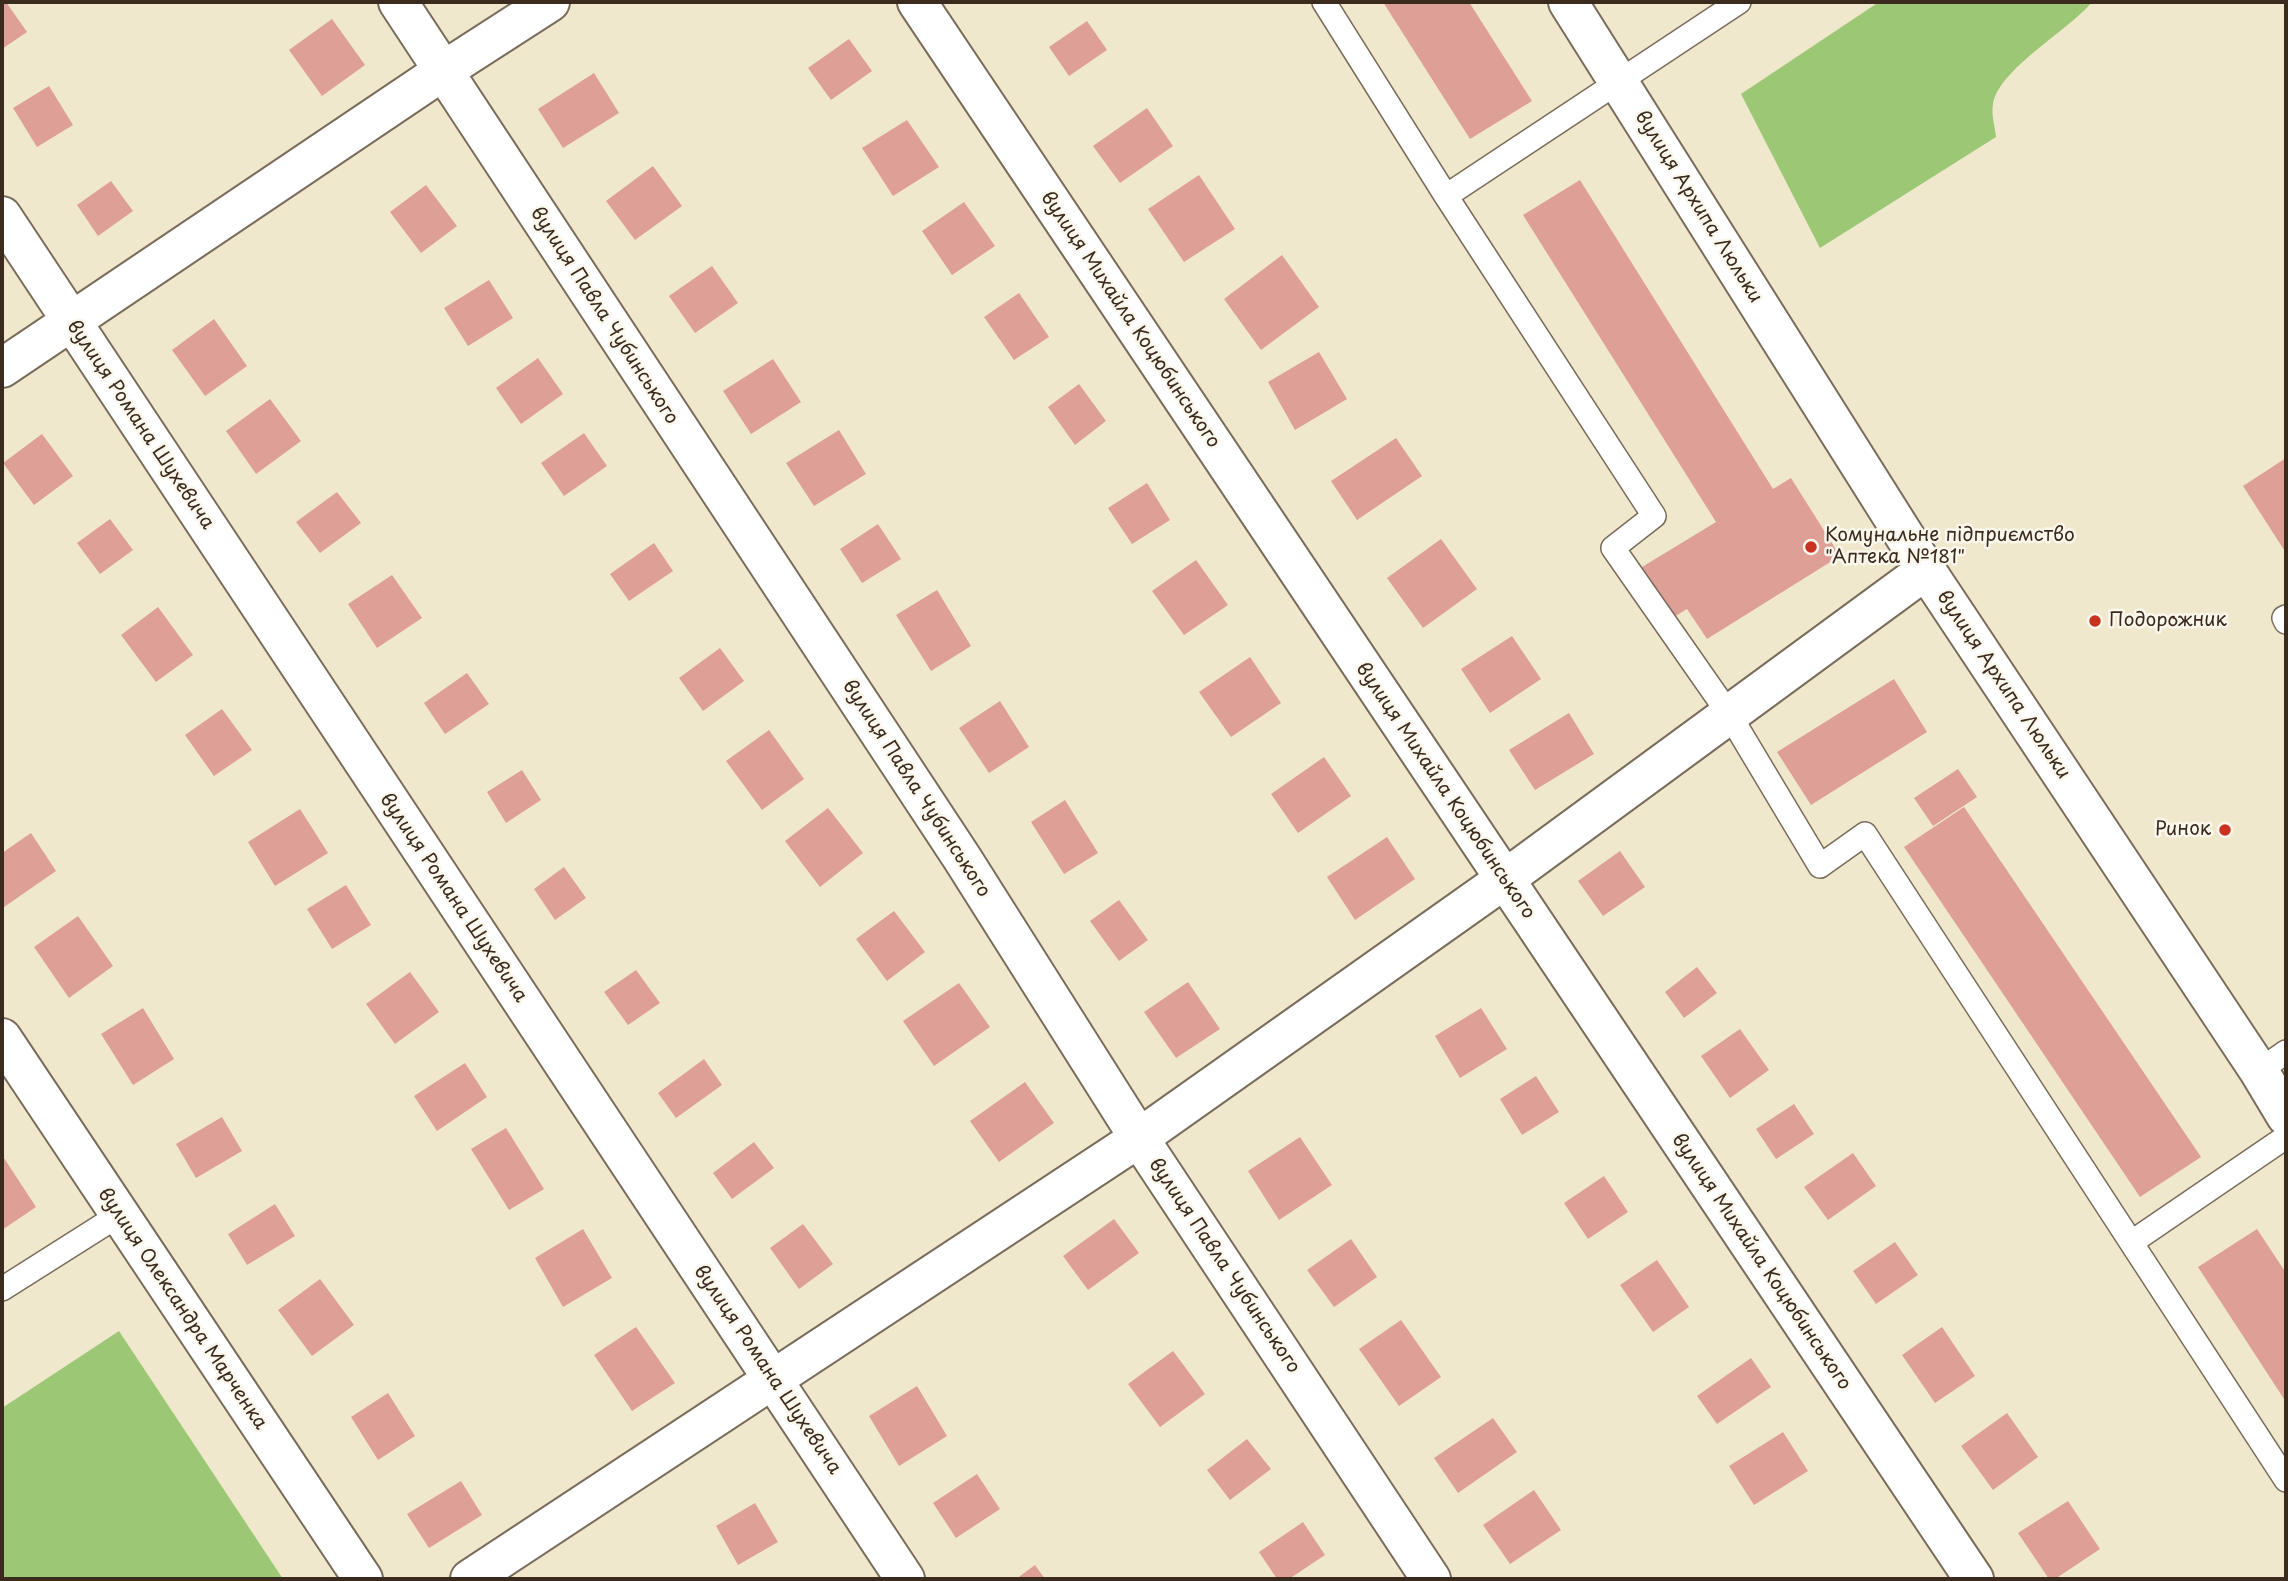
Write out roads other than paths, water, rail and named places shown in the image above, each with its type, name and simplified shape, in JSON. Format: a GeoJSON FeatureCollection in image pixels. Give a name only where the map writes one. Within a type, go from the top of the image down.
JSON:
{"type":"FeatureCollection","features":[{"type":"Feature","properties":{"kind":"street","name":"вулиця Павла Чубинського"},"geometry":{"type":"LineString","coordinates":[[398,2],[962,858],[1139,1138],[1431,1579]]}},
{"type":"Feature","properties":{"kind":"street"},"geometry":{"type":"LineString","coordinates":[[2,368],[550,2]]}},
{"type":"Feature","properties":{"kind":"street","name":"вулиця Михайла Коцюбинського"},"geometry":{"type":"LineString","coordinates":[[917,2],[1974,1579]]}},
{"type":"Feature","properties":{"kind":"street","name":"вулиця Архипа Люльки"},"geometry":{"type":"LineString","coordinates":[[1567,2],[1926,570],[2272,1062],[2286,1116]]}},
{"type":"Feature","properties":{"kind":"street","name":"вулиця Романа Шухевича"},"geometry":{"type":"LineString","coordinates":[[2,216],[905,1579]]}},
{"type":"Feature","properties":{"kind":"street"},"geometry":{"type":"LineString","coordinates":[[470,1579],[1139,1138],[1505,879],[1926,570]]}},
{"type":"Feature","properties":{"kind":"street","name":"вулиця Олександра Марченка"},"geometry":{"type":"LineString","coordinates":[[7,1059],[120,1215],[363,1579]]}},
{"type":"Feature","properties":{"kind":"lane"},"geometry":{"type":"LineString","coordinates":[[1324,2],[1446,197],[1654,516],[1614,548],[1728,714],[1820,866],[1865,834],[2286,1480]]}},
{"type":"Feature","properties":{"kind":"lane"},"geometry":{"type":"LineString","coordinates":[[1446,197],[1739,2]]}},
{"type":"Feature","properties":{"kind":"lane"},"geometry":{"type":"LineString","coordinates":[[2286,617],[2286,622]]}},
{"type":"Feature","properties":{"kind":"lane"},"geometry":{"type":"LineString","coordinates":[[2132,1242],[2286,1137]]}},
{"type":"Feature","properties":{"kind":"lane"},"geometry":{"type":"LineString","coordinates":[[2,1289],[120,1215]]}},
{"type":"Feature","properties":{"kind":"place","name":"Комунальне підприємство \"Аптека №181\""},"geometry":{"type":"Point","coordinates":[1811,547]}},
{"type":"Feature","properties":{"kind":"place","name":"Подорожник"},"geometry":{"type":"Point","coordinates":[2095,621]}},
{"type":"Feature","properties":{"kind":"place","name":"Ринок"},"geometry":{"type":"Point","coordinates":[2225,830]}}]}
